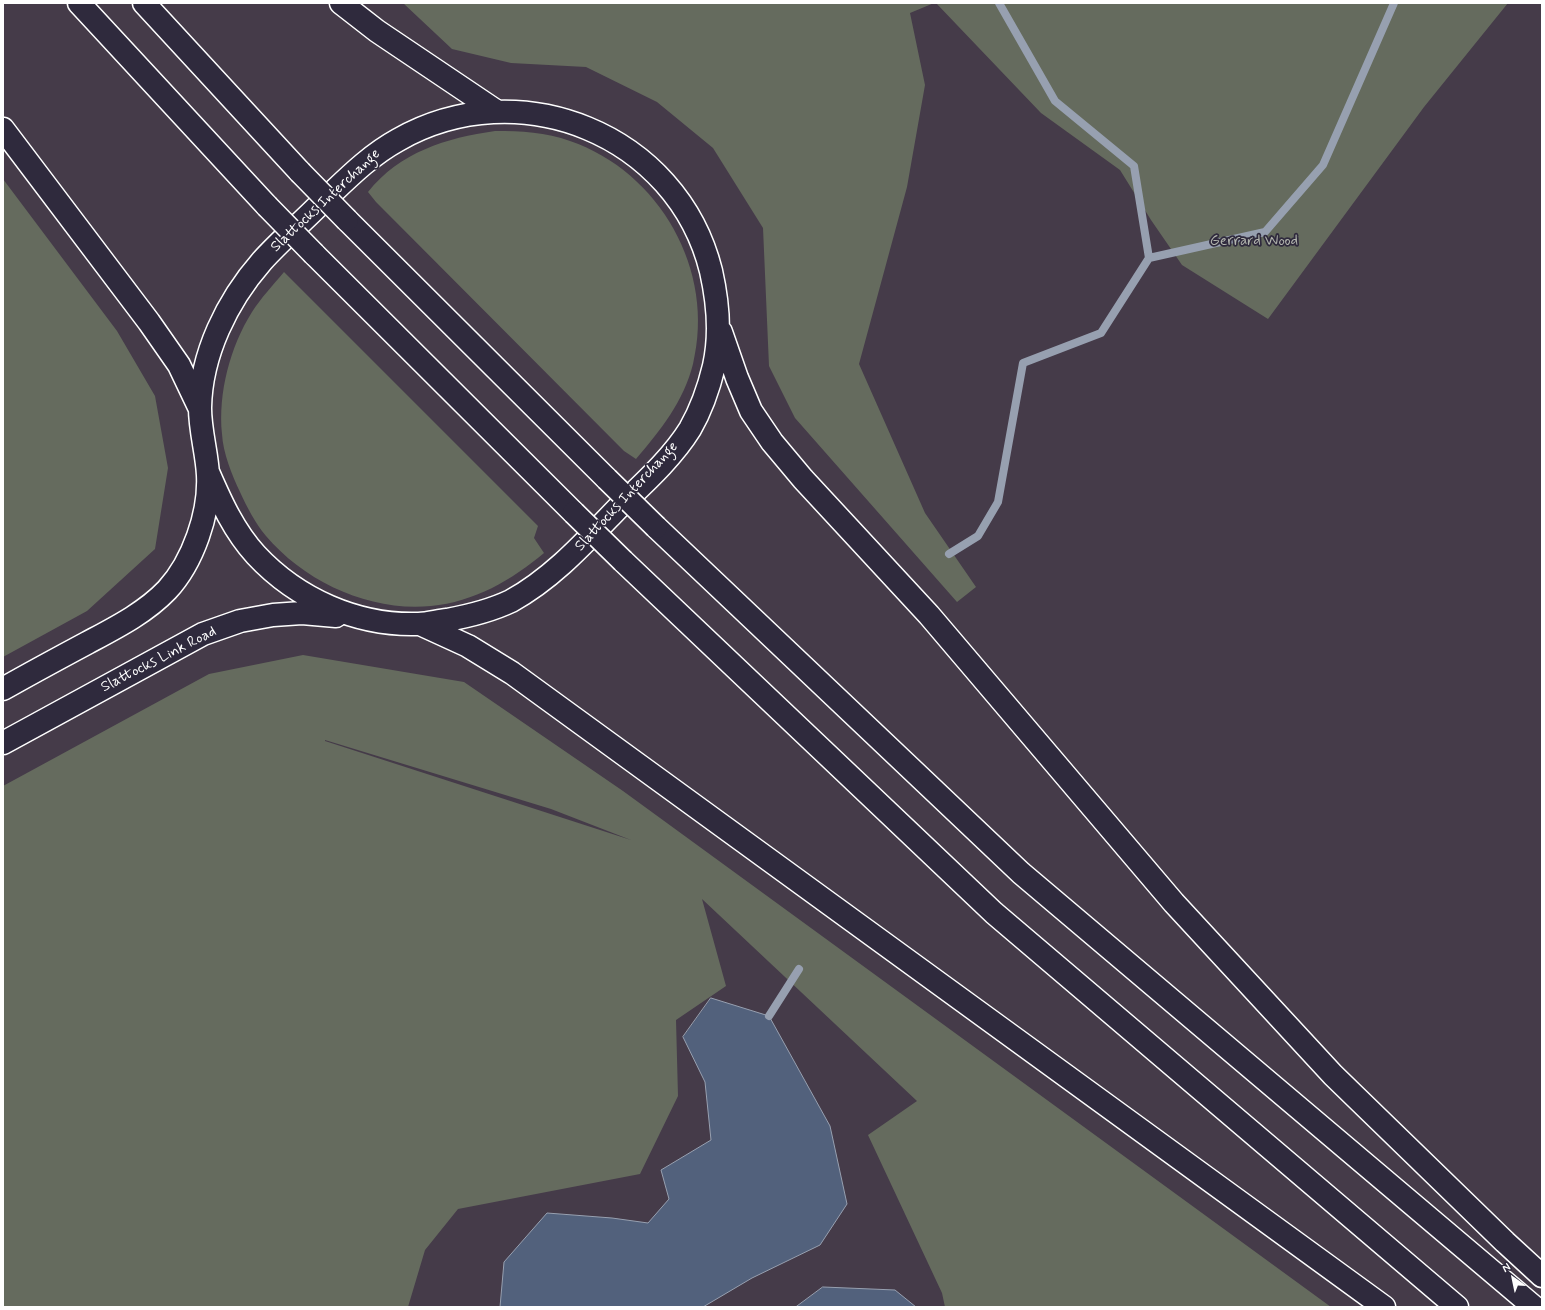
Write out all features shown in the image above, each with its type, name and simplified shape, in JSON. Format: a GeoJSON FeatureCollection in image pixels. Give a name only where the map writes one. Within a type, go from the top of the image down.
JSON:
{"type":"FeatureCollection","features":[{"type":"Feature","properties":{"kind":"highway"},"geometry":{"type":"LineString","coordinates":[[79,3],[267,206],[574,513],[994,913],[1457,1307]]}},
{"type":"Feature","properties":{"kind":"highway"},"geometry":{"type":"LineString","coordinates":[[144,3],[300,172],[656,528],[1021,873],[1534,1307]]}},
{"type":"Feature","properties":{"kind":"highway"},"geometry":{"type":"LineString","coordinates":[[341,3],[377,31],[496,111]]}},
{"type":"Feature","properties":{"kind":"highway","name":"Slattocks Interchange"},"geometry":{"type":"LineString","coordinates":[[496,111],[530,113],[566,120],[598,133],[630,152],[660,177],[686,211],[705,248],[714,284],[719,327],[715,364],[704,397],[689,429],[665,461],[573,554],[542,580],[510,601],[476,615],[420,624],[373,621],[317,602],[290,586],[270,570],[252,551],[236,530],[224,508],[208,472],[200,409],[204,372],[214,339],[224,316],[238,292],[264,259],[369,158],[422,127],[456,116],[496,111]]}},
{"type":"Feature","properties":{"kind":"highway"},"geometry":{"type":"LineString","coordinates":[[3,129],[149,322],[179,365],[200,409]]}},
{"type":"Feature","properties":{"kind":"highway"},"geometry":{"type":"LineString","coordinates":[[719,327],[737,378],[751,410],[772,442],[803,479],[929,615],[1174,903],[1327,1070],[1542,1276]]}},
{"type":"Feature","properties":{"kind":"highway"},"geometry":{"type":"LineString","coordinates":[[3,688],[128,621],[165,592],[180,571],[199,534],[206,507],[208,472]]}},
{"type":"Feature","properties":{"kind":"highway","name":"Slattocks Link Road"},"geometry":{"type":"LineString","coordinates":[[3,743],[203,634],[240,621],[273,615],[302,613],[373,621]]}},
{"type":"Feature","properties":{"kind":"highway"},"geometry":{"type":"LineString","coordinates":[[420,624],[468,646],[512,673],[1384,1307]]}},
{"type":"Feature","properties":{"kind":"green space"},"geometry":{"type":"Polygon","coordinates":[[[403,3],[934,3],[910,13],[925,85],[907,187],[859,364],[925,513],[976,587],[957,602],[795,418],[769,366],[763,228],[713,148],[657,102],[586,67],[511,63],[452,49],[403,3]]]}},
{"type":"Feature","properties":{"kind":"green space","name":"Gerrard Wood"},"geometry":{"type":"Polygon","coordinates":[[[936,3],[1508,3],[1424,107],[1268,319],[1182,265],[1151,220],[1120,170],[1041,113],[936,3]]]}},
{"type":"Feature","properties":{"kind":"green space"},"geometry":{"type":"Polygon","coordinates":[[[495,131],[543,134],[561,138],[602,156],[630,176],[655,201],[674,229],[688,261],[696,294],[698,329],[693,364],[684,391],[670,415],[654,438],[636,459],[624,451],[376,202],[368,192],[394,167],[425,149],[459,138],[495,131]]]}},
{"type":"Feature","properties":{"kind":"green space"},"geometry":{"type":"Polygon","coordinates":[[[3,179],[117,331],[155,396],[168,468],[155,549],[87,611],[3,657],[3,179]]]}},
{"type":"Feature","properties":{"kind":"green space"},"geometry":{"type":"Polygon","coordinates":[[[284,272],[538,526],[534,538],[544,553],[506,581],[477,595],[447,604],[408,607],[362,599],[319,580],[300,567],[266,536],[248,509],[228,464],[223,441],[221,418],[222,403],[227,371],[237,340],[252,312],[284,272]]]}},
{"type":"Feature","properties":{"kind":"green space"},"geometry":{"type":"Polygon","coordinates":[[[303,655],[464,682],[623,791],[1331,1307],[945,1307],[942,1293],[868,1135],[917,1101],[702,899],[726,986],[676,1020],[678,1096],[640,1174],[458,1209],[425,1250],[408,1307],[3,1307],[3,786],[209,674],[303,655]],[[325,740],[631,840],[551,809],[325,740]]]}},
{"type":"Feature","properties":{"kind":"water"},"geometry":{"type":"Polygon","coordinates":[[[711,998],[769,1016],[830,1126],[847,1204],[820,1245],[752,1278],[703,1307],[500,1307],[504,1262],[547,1213],[612,1218],[648,1223],[669,1199],[661,1170],[711,1140],[705,1082],[683,1037],[711,998]]]}},
{"type":"Feature","properties":{"kind":"water"},"geometry":{"type":"Polygon","coordinates":[[[823,1287],[895,1290],[916,1307],[796,1307],[823,1287]]]}},
{"type":"Feature","properties":{"kind":"waterway"},"geometry":{"type":"LineString","coordinates":[[999,3],[1055,101],[1134,166],[1149,258]]}},
{"type":"Feature","properties":{"kind":"waterway"},"geometry":{"type":"LineString","coordinates":[[949,554],[978,536],[998,502],[1023,363],[1101,333],[1149,258],[1265,232],[1323,165],[1394,3]]}},
{"type":"Feature","properties":{"kind":"waterway"},"geometry":{"type":"LineString","coordinates":[[769,1016],[799,969]]}}]}
